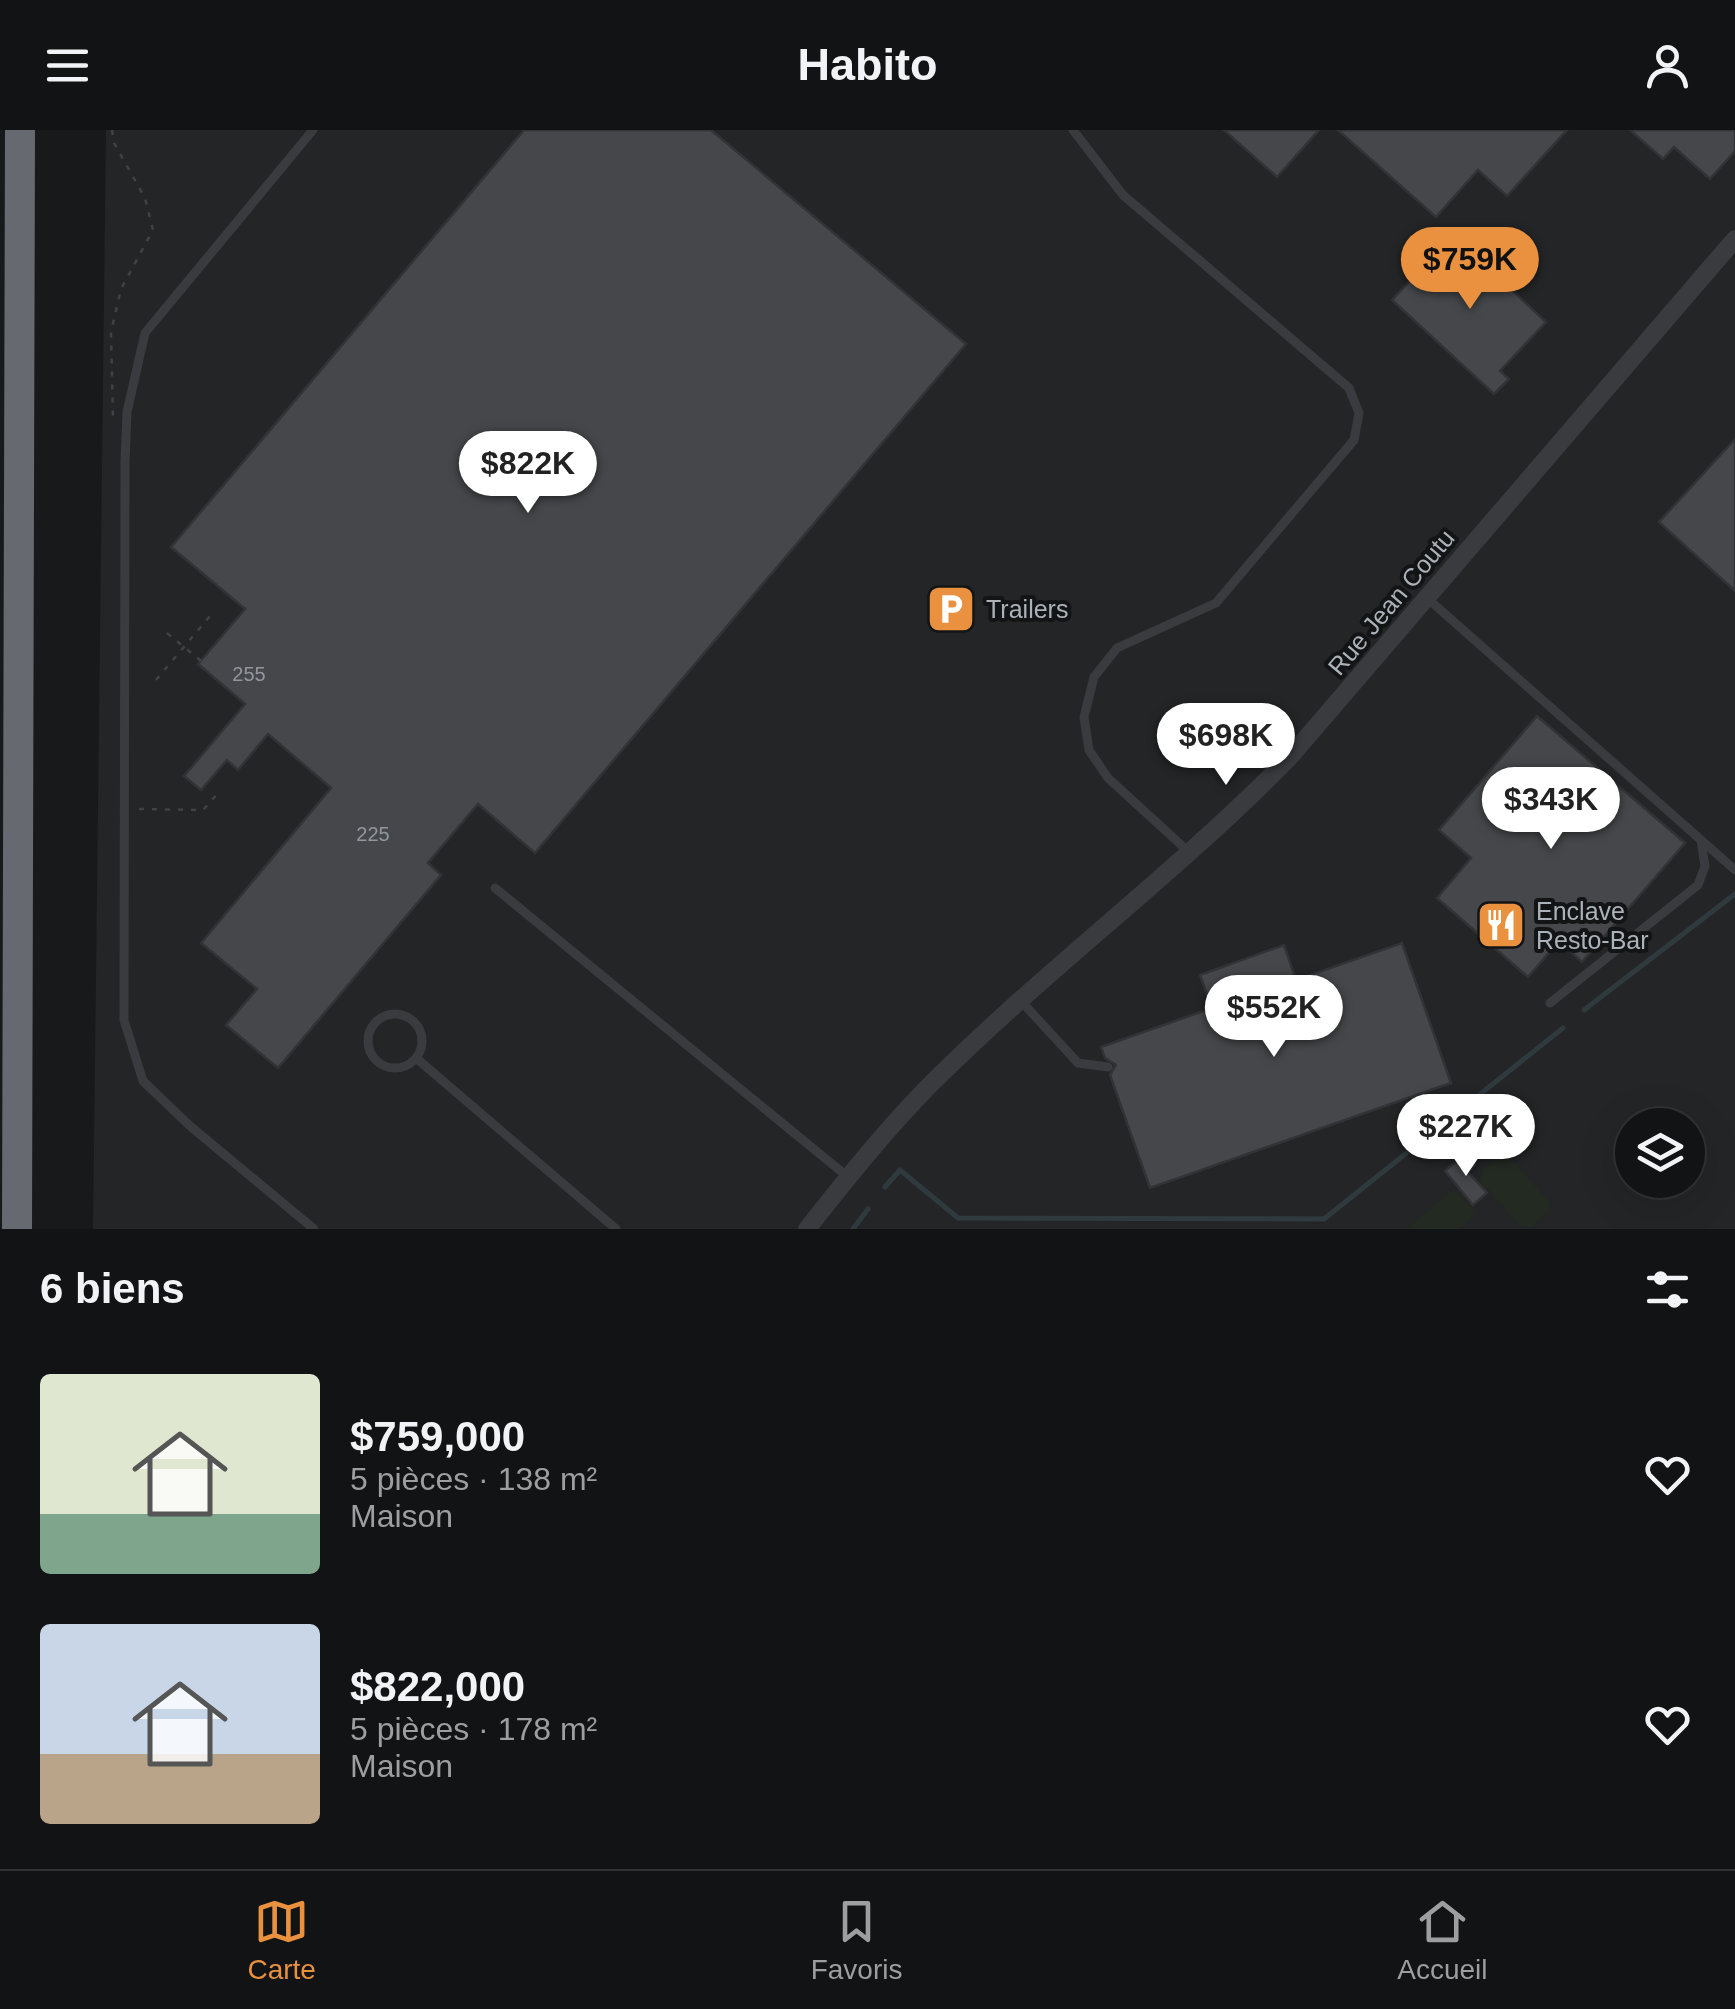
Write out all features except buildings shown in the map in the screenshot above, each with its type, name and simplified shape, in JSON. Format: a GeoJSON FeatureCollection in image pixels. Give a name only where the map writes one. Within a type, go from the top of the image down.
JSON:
{"type":"FeatureCollection","features":[{"type":"Feature","properties":{"kind":"highway"},"geometry":{"type":"LineString","coordinates":[[17,1229],[20,130]]}},
{"type":"Feature","properties":{"kind":"street","name":"Rue Jean Coutu"},"geometry":{"type":"LineString","coordinates":[[808,1229],[921,1094],[1289,758],[1735,239]]}},
{"type":"Feature","properties":{"kind":"lane"},"geometry":{"type":"LineString","coordinates":[[313,130],[145,332],[134,376],[127,412],[125,462],[124,1020],[143,1081],[190,1126],[314,1229]]}},
{"type":"Feature","properties":{"kind":"lane"},"geometry":{"type":"LineString","coordinates":[[1073,130],[1123,196],[1350,388],[1359,413],[1354,440],[1216,603],[1116,648],[1094,676],[1084,717],[1089,750],[1108,778],[1190,852]]}},
{"type":"Feature","properties":{"kind":"lane"},"geometry":{"type":"LineString","coordinates":[[1427,598],[1735,870]]}},
{"type":"Feature","properties":{"kind":"lane"},"geometry":{"type":"LineString","coordinates":[[1550,1003],[1698,884],[1705,866],[1700,838]]}},
{"type":"Feature","properties":{"kind":"lane"},"geometry":{"type":"LineString","coordinates":[[495,888],[848,1177]]}},
{"type":"Feature","properties":{"kind":"lane"},"geometry":{"type":"LineString","coordinates":[[1021,1001],[1078,1063],[1108,1067]]}},
{"type":"Feature","properties":{"kind":"lane"},"geometry":{"type":"LineString","coordinates":[[395,1014],[411,1019],[421,1034],[416,1058],[401,1068],[382,1066],[370,1052],[372,1026],[395,1014]]}},
{"type":"Feature","properties":{"kind":"lane"},"geometry":{"type":"LineString","coordinates":[[416,1058],[616,1229]]}},
{"type":"Feature","properties":{"kind":"path"},"geometry":{"type":"LineString","coordinates":[[156,680],[210,616]]}},
{"type":"Feature","properties":{"kind":"path"},"geometry":{"type":"LineString","coordinates":[[167,633],[201,661]]}},
{"type":"Feature","properties":{"kind":"shaded area"},"geometry":{"type":"Polygon","coordinates":[[[106,130],[1735,130],[1735,1229],[93,1229],[106,130]]]}},
{"type":"Feature","properties":{"kind":"shaded area"},"geometry":{"type":"Polygon","coordinates":[[[1501,1154],[1509,1156],[1549,1201],[1549,1211],[1530,1227],[1520,1226],[1480,1180],[1482,1171],[1501,1154]]]}},
{"type":"Feature","properties":{"kind":"shaded area"},"geometry":{"type":"Polygon","coordinates":[[[1454,1189],[1476,1213],[1461,1229],[1406,1229],[1454,1189]]]}},
{"type":"Feature","properties":{"kind":"waterway"},"geometry":{"type":"LineString","coordinates":[[1584,1010],[1735,894]]}},
{"type":"Feature","properties":{"kind":"waterway"},"geometry":{"type":"LineString","coordinates":[[885,1187],[900,1170],[958,1218],[1324,1219],[1563,1028]]}},
{"type":"Feature","properties":{"kind":"waterway"},"geometry":{"type":"LineString","coordinates":[[853,1229],[868,1209]]}},
{"type":"Feature","properties":{"kind":"place","name":"Trailers"},"geometry":{"type":"Point","coordinates":[951,609]}},
{"type":"Feature","properties":{"kind":"place","name":"Enclave Resto-Bar"},"geometry":{"type":"Point","coordinates":[1501,925]}}]}
